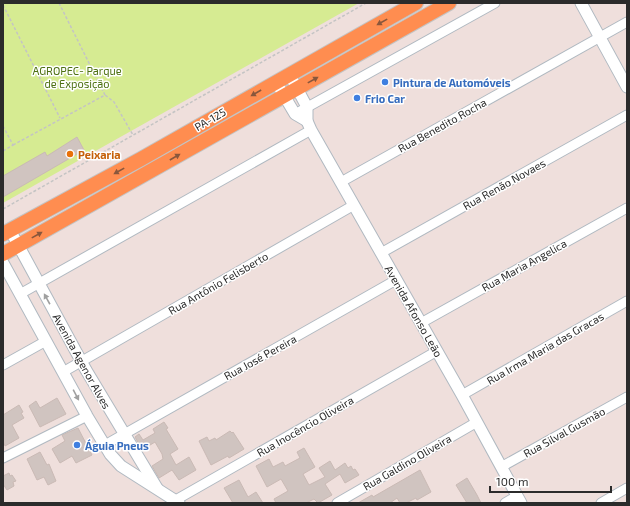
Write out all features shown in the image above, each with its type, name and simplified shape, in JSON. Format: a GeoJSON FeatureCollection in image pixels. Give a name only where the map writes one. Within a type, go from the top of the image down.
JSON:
{"type":"FeatureCollection","features":[{"type":"Feature","properties":{"kind":"main road","name":"PA-125"},"geometry":{"type":"LineString","coordinates":[[7,232],[142,158],[416,3]]}},
{"type":"Feature","properties":{"kind":"main road","name":"PA-125"},"geometry":{"type":"LineString","coordinates":[[3,254],[423,18],[435,7],[449,3]]}},
{"type":"Feature","properties":{"kind":"main road"},"geometry":{"type":"LineString","coordinates":[[218,115],[225,128]]}},
{"type":"Feature","properties":{"kind":"main road"},"geometry":{"type":"LineString","coordinates":[[142,158],[150,172]]}},
{"type":"Feature","properties":{"kind":"street"},"geometry":{"type":"LineString","coordinates":[[416,3],[423,18]]}},
{"type":"Feature","properties":{"kind":"street"},"geometry":{"type":"LineString","coordinates":[[296,114],[495,3]]}},
{"type":"Feature","properties":{"kind":"street"},"geometry":{"type":"LineString","coordinates":[[581,3],[627,87]]}},
{"type":"Feature","properties":{"kind":"street","name":"Rua Benedito Rocha"},"geometry":{"type":"LineString","coordinates":[[341,182],[627,22]]}},
{"type":"Feature","properties":{"kind":"street","name":"Avenida Afonso Leão"},"geometry":{"type":"LineString","coordinates":[[289,74],[307,107],[309,125],[462,395],[519,500]]}},
{"type":"Feature","properties":{"kind":"street"},"geometry":{"type":"LineString","coordinates":[[20,294],[309,125],[296,114],[276,82]]}},
{"type":"Feature","properties":{"kind":"street","name":"Rua Renão Novaes"},"geometry":{"type":"LineString","coordinates":[[381,253],[627,115]]}},
{"type":"Feature","properties":{"kind":"street","name":"Rua Antônio Felisberto"},"geometry":{"type":"LineString","coordinates":[[63,372],[81,360],[354,205]]}},
{"type":"Feature","properties":{"kind":"street","name":"Rua Maria Angelica"},"geometry":{"type":"LineString","coordinates":[[421,323],[627,208]]}},
{"type":"Feature","properties":{"kind":"street","name":"Avenida Agenor Alves"},"geometry":{"type":"LineString","coordinates":[[7,232],[19,245],[38,283],[123,434],[159,490]]}},
{"type":"Feature","properties":{"kind":"street"},"geometry":{"type":"LineString","coordinates":[[3,263],[87,416],[105,445],[121,466],[177,502]]}},
{"type":"Feature","properties":{"kind":"street","name":"Rua José Pereira"},"geometry":{"type":"LineString","coordinates":[[105,445],[396,280]]}},
{"type":"Feature","properties":{"kind":"street","name":"Rua Irma Maria das Gracas"},"geometry":{"type":"LineString","coordinates":[[462,395],[627,301]]}},
{"type":"Feature","properties":{"kind":"street"},"geometry":{"type":"LineString","coordinates":[[3,365],[46,341]]}},
{"type":"Feature","properties":{"kind":"street","name":"Rua Inocêncio Oliveira"},"geometry":{"type":"LineString","coordinates":[[177,502],[437,351]]}},
{"type":"Feature","properties":{"kind":"street","name":"Rua Silval Gusmão"},"geometry":{"type":"LineString","coordinates":[[501,467],[627,397]]}},
{"type":"Feature","properties":{"kind":"street"},"geometry":{"type":"LineString","coordinates":[[3,458],[87,416]]}},
{"type":"Feature","properties":{"kind":"street","name":"Rua Galdino Oliveira"},"geometry":{"type":"LineString","coordinates":[[337,503],[477,422]]}},
{"type":"Feature","properties":{"kind":"street"},"geometry":{"type":"LineString","coordinates":[[601,503],[627,488]]}},
{"type":"Feature","properties":{"kind":"street"},"geometry":{"type":"LineString","coordinates":[[505,503],[519,500]]}},
{"type":"Feature","properties":{"kind":"path"},"geometry":{"type":"LineString","coordinates":[[59,3],[105,95],[114,102],[134,135]]}},
{"type":"Feature","properties":{"kind":"path"},"geometry":{"type":"LineString","coordinates":[[3,209],[366,3]]}},
{"type":"Feature","properties":{"kind":"path"},"geometry":{"type":"LineString","coordinates":[[3,5],[60,118]]}},
{"type":"Feature","properties":{"kind":"path"},"geometry":{"type":"LineString","coordinates":[[3,151],[60,118],[105,95]]}},
{"type":"Feature","properties":{"kind":"path"},"geometry":{"type":"LineString","coordinates":[[3,126],[13,145]]}},
{"type":"Feature","properties":{"kind":"green space","name":"AGROPEC- Parque de Exposição"},"geometry":{"type":"Polygon","coordinates":[[[3,3],[359,3],[3,203],[3,3]]]}},
{"type":"Feature","properties":{"kind":"building"},"geometry":{"type":"Polygon","coordinates":[[[77,137],[84,150],[3,197],[3,176],[45,152],[47,156],[77,137]]]}},
{"type":"Feature","properties":{"kind":"building"},"geometry":{"type":"Polygon","coordinates":[[[57,398],[66,414],[40,427],[29,406],[36,401],[40,408],[57,398]]]}},
{"type":"Feature","properties":{"kind":"building"},"geometry":{"type":"Polygon","coordinates":[[[19,405],[23,412],[21,413],[24,418],[12,425],[19,438],[5,446],[3,441],[3,415],[19,405]]]}},
{"type":"Feature","properties":{"kind":"building"},"geometry":{"type":"Polygon","coordinates":[[[164,422],[168,428],[166,429],[178,449],[170,454],[176,465],[189,457],[196,470],[179,480],[172,470],[159,478],[152,466],[163,459],[162,454],[155,442],[142,450],[135,437],[139,434],[143,440],[155,433],[153,429],[164,422]]]}},
{"type":"Feature","properties":{"kind":"building","name":"Águia Pneus"},"geometry":{"type":"Polygon","coordinates":[[[78,428],[92,455],[76,463],[72,456],[60,463],[52,449],[65,441],[62,435],[78,428]]]}},
{"type":"Feature","properties":{"kind":"building"},"geometry":{"type":"Polygon","coordinates":[[[230,431],[232,433],[233,432],[244,449],[229,458],[228,456],[211,465],[199,441],[207,437],[209,441],[215,438],[216,440],[230,431]]]}},
{"type":"Feature","properties":{"kind":"building"},"geometry":{"type":"Polygon","coordinates":[[[304,448],[315,467],[303,474],[309,485],[325,477],[319,468],[330,461],[335,470],[345,463],[348,468],[351,466],[353,470],[355,469],[359,475],[345,483],[340,474],[325,484],[332,495],[318,503],[314,499],[306,503],[276,503],[274,499],[288,491],[281,479],[267,487],[256,466],[269,459],[273,467],[283,462],[285,466],[300,458],[297,452],[304,448]]]}},
{"type":"Feature","properties":{"kind":"building"},"geometry":{"type":"Polygon","coordinates":[[[40,452],[47,465],[49,464],[56,481],[48,485],[44,477],[37,480],[27,459],[40,452]]]}},
{"type":"Feature","properties":{"kind":"building"},"geometry":{"type":"Polygon","coordinates":[[[420,470],[431,492],[417,500],[416,498],[406,503],[400,503],[397,498],[390,503],[358,503],[372,495],[373,497],[420,470]]]}},
{"type":"Feature","properties":{"kind":"building"},"geometry":{"type":"Polygon","coordinates":[[[9,473],[10,476],[12,475],[16,481],[13,482],[14,486],[7,490],[3,484],[3,476],[9,473]]]}},
{"type":"Feature","properties":{"kind":"building"},"geometry":{"type":"Polygon","coordinates":[[[467,478],[481,503],[467,503],[456,485],[467,478]]]}},
{"type":"Feature","properties":{"kind":"building"},"geometry":{"type":"Polygon","coordinates":[[[239,480],[248,497],[256,492],[263,503],[233,503],[224,488],[239,480]]]}},
{"type":"Feature","properties":{"kind":"place","name":"Pintura de Automóveis"},"geometry":{"type":"Point","coordinates":[385,82]}},
{"type":"Feature","properties":{"kind":"place","name":"Frio Car"},"geometry":{"type":"Point","coordinates":[357,98]}},
{"type":"Feature","properties":{"kind":"place","name":"Peixaria"},"geometry":{"type":"Point","coordinates":[70,154]}},
{"type":"Feature","properties":{"kind":"place","name":"Águia Pneus"},"geometry":{"type":"Point","coordinates":[77,445]}}]}
